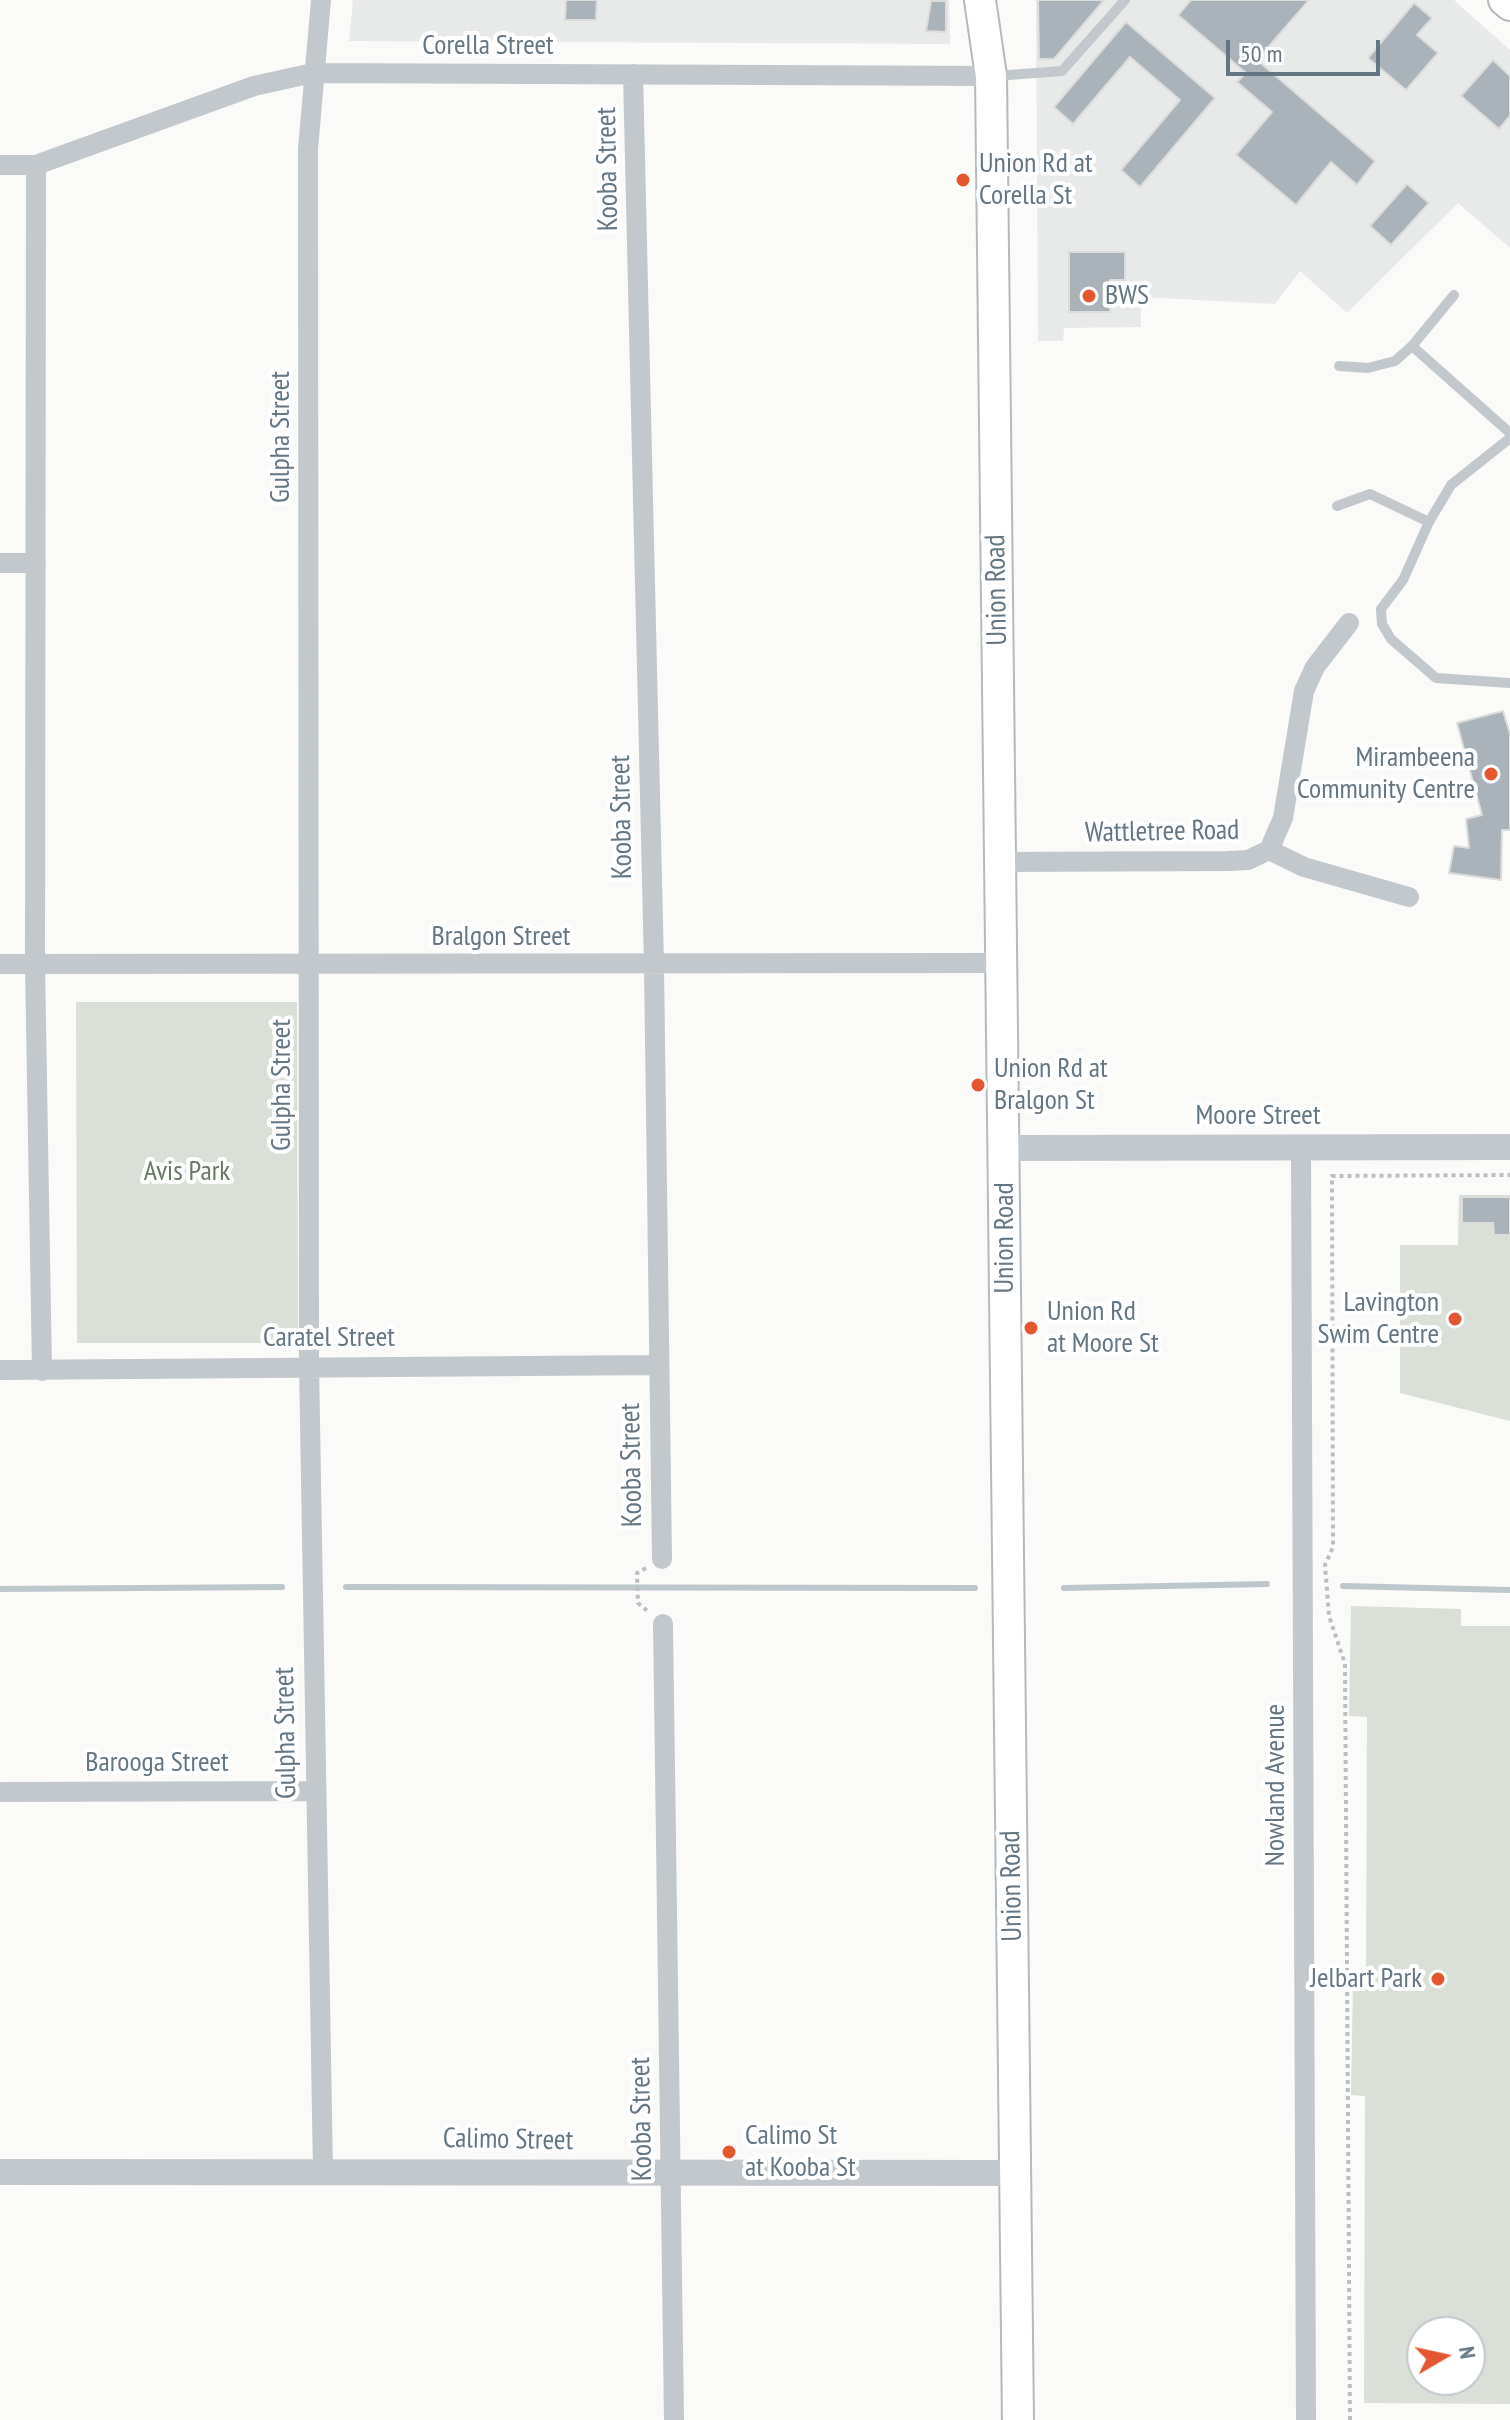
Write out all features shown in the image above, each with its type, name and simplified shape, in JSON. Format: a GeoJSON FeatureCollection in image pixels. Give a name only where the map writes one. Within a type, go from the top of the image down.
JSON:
{"type":"FeatureCollection","features":[{"type":"Feature","properties":{"kind":"main road","name":"Union Road"},"geometry":{"type":"LineString","coordinates":[[980,0],[991,66]]}},
{"type":"Feature","properties":{"kind":"main road","name":"Union Road"},"geometry":{"type":"LineString","coordinates":[[1000,0],[991,66],[1018,2420]]}},
{"type":"Feature","properties":{"kind":"main road"},"geometry":{"type":"LineString","coordinates":[[1504,0],[1510,5]]}},
{"type":"Feature","properties":{"kind":"street","name":"Gulpha Street"},"geometry":{"type":"LineString","coordinates":[[321,0],[308,149],[309,1365],[323,2170]]}},
{"type":"Feature","properties":{"kind":"street","name":"Corella Street"},"geometry":{"type":"LineString","coordinates":[[0,165],[36,165],[254,86],[313,73],[633,74],[991,66]]}},
{"type":"Feature","properties":{"kind":"street","name":"Kooba Street"},"geometry":{"type":"LineString","coordinates":[[633,74],[654,965],[662,1559]]}},
{"type":"Feature","properties":{"kind":"street"},"geometry":{"type":"LineString","coordinates":[[36,165],[35,964],[42,1371]]}},
{"type":"Feature","properties":{"kind":"street"},"geometry":{"type":"LineString","coordinates":[[0,563],[36,563]]}},
{"type":"Feature","properties":{"kind":"street","name":"Wattletree Road"},"geometry":{"type":"LineString","coordinates":[[1000,862],[1228,861],[1248,860],[1269,850],[1283,818],[1304,691],[1315,667],[1349,623]]}},
{"type":"Feature","properties":{"kind":"street"},"geometry":{"type":"LineString","coordinates":[[1269,850],[1304,867],[1409,897]]}},
{"type":"Feature","properties":{"kind":"street","name":"Bralgon Street"},"geometry":{"type":"LineString","coordinates":[[0,964],[1002,963]]}},
{"type":"Feature","properties":{"kind":"street","name":"Moore Street"},"geometry":{"type":"LineString","coordinates":[[1005,1148],[1510,1147]]}},
{"type":"Feature","properties":{"kind":"street","name":"Nowland Avenue"},"geometry":{"type":"LineString","coordinates":[[1301,1149],[1306,2420]]}},
{"type":"Feature","properties":{"kind":"street","name":"Caratel Street"},"geometry":{"type":"LineString","coordinates":[[0,1370],[309,1365],[658,1365]]}},
{"type":"Feature","properties":{"kind":"street","name":"Kooba Street"},"geometry":{"type":"LineString","coordinates":[[663,1624],[674,2420]]}},
{"type":"Feature","properties":{"kind":"street","name":"Barooga Street"},"geometry":{"type":"LineString","coordinates":[[0,1792],[315,1791]]}},
{"type":"Feature","properties":{"kind":"street","name":"Calimo Street"},"geometry":{"type":"LineString","coordinates":[[0,2172],[1015,2173]]}},
{"type":"Feature","properties":{"kind":"lane"},"geometry":{"type":"LineString","coordinates":[[991,66],[1062,71],[1125,0]]}},
{"type":"Feature","properties":{"kind":"lane"},"geometry":{"type":"LineString","coordinates":[[1339,366],[1368,368],[1395,361],[1412,346],[1454,295]]}},
{"type":"Feature","properties":{"kind":"lane"},"geometry":{"type":"LineString","coordinates":[[1412,346],[1510,435],[1451,485],[1429,522],[1403,580],[1381,609],[1382,624],[1391,639],[1436,678],[1510,683]]}},
{"type":"Feature","properties":{"kind":"lane"},"geometry":{"type":"LineString","coordinates":[[1337,506],[1370,494],[1429,522]]}},
{"type":"Feature","properties":{"kind":"path"},"geometry":{"type":"LineString","coordinates":[[1350,2420],[1345,1664],[1327,1608],[1325,1565],[1333,1547],[1332,1176],[1510,1175]]}},
{"type":"Feature","properties":{"kind":"path"},"geometry":{"type":"LineString","coordinates":[[637,1579],[638,1599]]}},
{"type":"Feature","properties":{"kind":"shaded area"},"geometry":{"type":"Polygon","coordinates":[[[353,0],[949,0],[950,44],[349,41],[353,0]]]}},
{"type":"Feature","properties":{"kind":"shaded area"},"geometry":{"type":"Polygon","coordinates":[[[1036,0],[1454,0],[1510,50],[1510,248],[1458,203],[1347,313],[1300,271],[1275,304],[1141,297],[1141,327],[1064,328],[1063,341],[1038,341],[1036,0]]]}},
{"type":"Feature","properties":{"kind":"green space","name":"Avis Park"},"geometry":{"type":"Polygon","coordinates":[[[76,1002],[297,1002],[298,1343],[77,1343],[76,1002]]]}},
{"type":"Feature","properties":{"kind":"green space","name":"Lavington Swim Centre"},"geometry":{"type":"Polygon","coordinates":[[[1459,1195],[1510,1195],[1510,1421],[1400,1393],[1400,1245],[1458,1245],[1459,1195]]]}},
{"type":"Feature","properties":{"kind":"green space","name":"Jelbart Park"},"geometry":{"type":"Polygon","coordinates":[[[1351,1606],[1461,1609],[1461,1626],[1510,1626],[1510,2404],[1364,2403],[1365,2096],[1351,2095],[1353,1985],[1366,1985],[1367,1717],[1349,1716],[1351,1606]]]}},
{"type":"Feature","properties":{"kind":"building"},"geometry":{"type":"Polygon","coordinates":[[[566,0],[597,0],[596,20],[565,20],[566,0]]]}},
{"type":"Feature","properties":{"kind":"building"},"geometry":{"type":"Polygon","coordinates":[[[1038,0],[1104,0],[1054,59],[1039,59],[1038,0]]]}},
{"type":"Feature","properties":{"kind":"building"},"geometry":{"type":"Polygon","coordinates":[[[1191,0],[1309,0],[1257,60],[1375,161],[1357,185],[1331,162],[1296,205],[1236,155],[1272,112],[1237,82],[1246,73],[1178,15],[1191,0]]]}},
{"type":"Feature","properties":{"kind":"building"},"geometry":{"type":"Polygon","coordinates":[[[931,1],[946,1],[946,32],[926,31],[931,1]]]}},
{"type":"Feature","properties":{"kind":"building"},"geometry":{"type":"Polygon","coordinates":[[[1414,3],[1432,18],[1417,35],[1438,53],[1406,90],[1368,58],[1414,3]]]}},
{"type":"Feature","properties":{"kind":"building"},"geometry":{"type":"Polygon","coordinates":[[[1126,22],[1215,98],[1140,187],[1121,170],[1180,100],[1130,57],[1073,124],[1054,107],[1126,22]]]}},
{"type":"Feature","properties":{"kind":"building"},"geometry":{"type":"Polygon","coordinates":[[[1493,60],[1510,76],[1510,116],[1499,129],[1461,96],[1493,60]]]}},
{"type":"Feature","properties":{"kind":"building"},"geometry":{"type":"Polygon","coordinates":[[[1407,184],[1429,203],[1391,245],[1370,226],[1407,184]]]}},
{"type":"Feature","properties":{"kind":"building","name":"BWS"},"geometry":{"type":"Polygon","coordinates":[[[1069,252],[1125,252],[1125,280],[1110,280],[1110,312],[1069,312],[1069,252]]]}},
{"type":"Feature","properties":{"kind":"building","name":"Mirambeena Community Centre"},"geometry":{"type":"Polygon","coordinates":[[[1503,711],[1510,734],[1510,830],[1502,830],[1501,880],[1449,873],[1454,846],[1469,848],[1466,819],[1482,815],[1457,723],[1503,711]]]}},
{"type":"Feature","properties":{"kind":"building"},"geometry":{"type":"Polygon","coordinates":[[[1462,1197],[1510,1197],[1510,1235],[1494,1235],[1493,1223],[1462,1223],[1462,1197]]]}},
{"type":"Feature","properties":{"kind":"waterway"},"geometry":{"type":"LineString","coordinates":[[1064,1588],[1267,1584]]}},
{"type":"Feature","properties":{"kind":"waterway"},"geometry":{"type":"LineString","coordinates":[[1343,1586],[1510,1590]]}},
{"type":"Feature","properties":{"kind":"waterway"},"geometry":{"type":"LineString","coordinates":[[0,1589],[282,1587]]}},
{"type":"Feature","properties":{"kind":"waterway"},"geometry":{"type":"LineString","coordinates":[[346,1587],[975,1588]]}},
{"type":"Feature","properties":{"kind":"place","name":"Union Rd at Corella St"},"geometry":{"type":"Point","coordinates":[963,180]}},
{"type":"Feature","properties":{"kind":"place","name":"BWS"},"geometry":{"type":"Point","coordinates":[1089,296]}},
{"type":"Feature","properties":{"kind":"place","name":"Mirambeena Community Centre"},"geometry":{"type":"Point","coordinates":[1491,774]}},
{"type":"Feature","properties":{"kind":"place","name":"Union Rd at Bralgon St"},"geometry":{"type":"Point","coordinates":[978,1085]}},
{"type":"Feature","properties":{"kind":"place","name":"Lavington Swim Centre"},"geometry":{"type":"Point","coordinates":[1455,1319]}},
{"type":"Feature","properties":{"kind":"place","name":"Union Rd at Moore St"},"geometry":{"type":"Point","coordinates":[1031,1328]}},
{"type":"Feature","properties":{"kind":"place","name":"Jelbart Park"},"geometry":{"type":"Point","coordinates":[1438,1979]}},
{"type":"Feature","properties":{"kind":"place","name":"Calimo St at Kooba St"},"geometry":{"type":"Point","coordinates":[729,2152]}}]}
